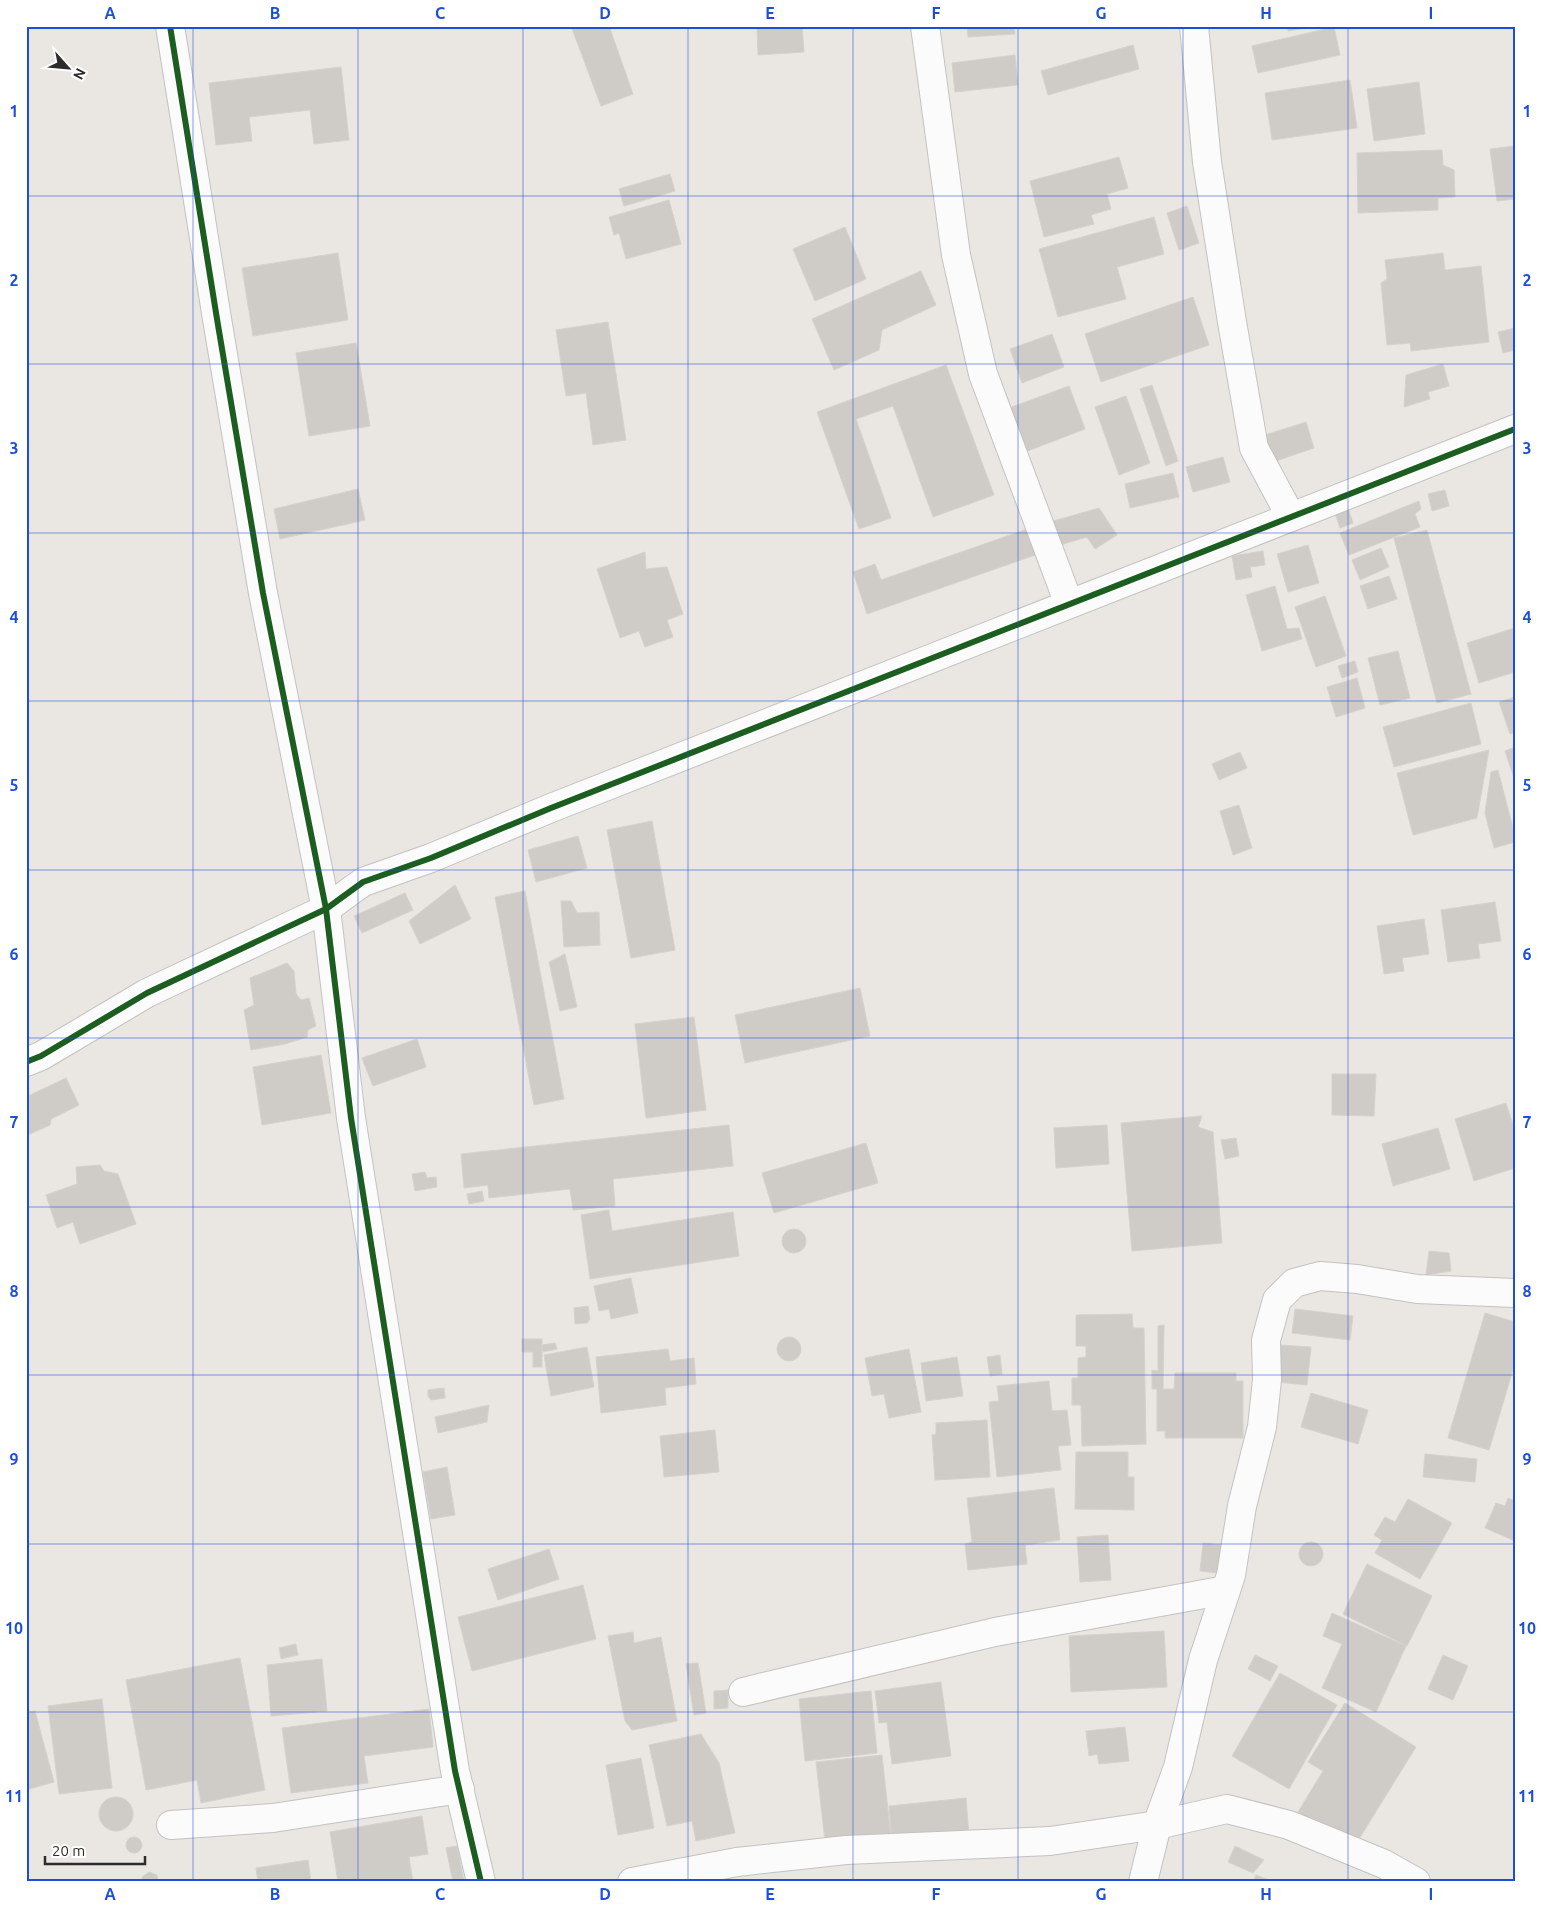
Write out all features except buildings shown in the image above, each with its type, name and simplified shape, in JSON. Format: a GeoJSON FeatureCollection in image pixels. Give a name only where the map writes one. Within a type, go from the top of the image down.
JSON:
{"type":"FeatureCollection","features":[{"type":"Feature","properties":{"kind":"street"},"geometry":{"type":"LineString","coordinates":[[170,26],[262,583],[326,909],[352,1118],[460,1789],[481,1882]]}},
{"type":"Feature","properties":{"kind":"street"},"geometry":{"type":"LineString","coordinates":[[925,26],[956,255],[983,374],[1069,604]]}},
{"type":"Feature","properties":{"kind":"street"},"geometry":{"type":"LineString","coordinates":[[1194,26],[1207,162],[1254,448],[1291,517]]}},
{"type":"Feature","properties":{"kind":"street"},"geometry":{"type":"LineString","coordinates":[[26,1062],[41,1056],[146,993],[326,909],[363,882],[431,858],[551,808],[1515,429]]}},
{"type":"Feature","properties":{"kind":"street"},"geometry":{"type":"LineString","coordinates":[[1143,1882],[1157,1825],[1178,1767],[1203,1660],[1231,1575],[1242,1506],[1262,1427],[1267,1380],[1266,1340],[1277,1300],[1294,1283],[1320,1276],[1357,1279],[1416,1289],[1515,1293]]}},
{"type":"Feature","properties":{"kind":"street"},"geometry":{"type":"LineString","coordinates":[[744,1692],[995,1632],[1226,1590]]}},
{"type":"Feature","properties":{"kind":"street"},"geometry":{"type":"LineString","coordinates":[[171,1825],[273,1818],[460,1789]]}},
{"type":"Feature","properties":{"kind":"street"},"geometry":{"type":"LineString","coordinates":[[632,1882],[736,1862],[846,1850],[1050,1841],[1157,1825],[1227,1809],[1290,1825],[1384,1864],[1416,1882]]}},
{"type":"Feature","properties":{"kind":"cycle path"},"geometry":{"type":"LineString","coordinates":[[170,26],[263,593],[326,909],[351,1118],[455,1771],[481,1882]]}},
{"type":"Feature","properties":{"kind":"cycle path"},"geometry":{"type":"LineString","coordinates":[[26,1062],[41,1056],[147,993],[326,909],[363,882],[431,858],[551,808],[1515,429]]}}]}
